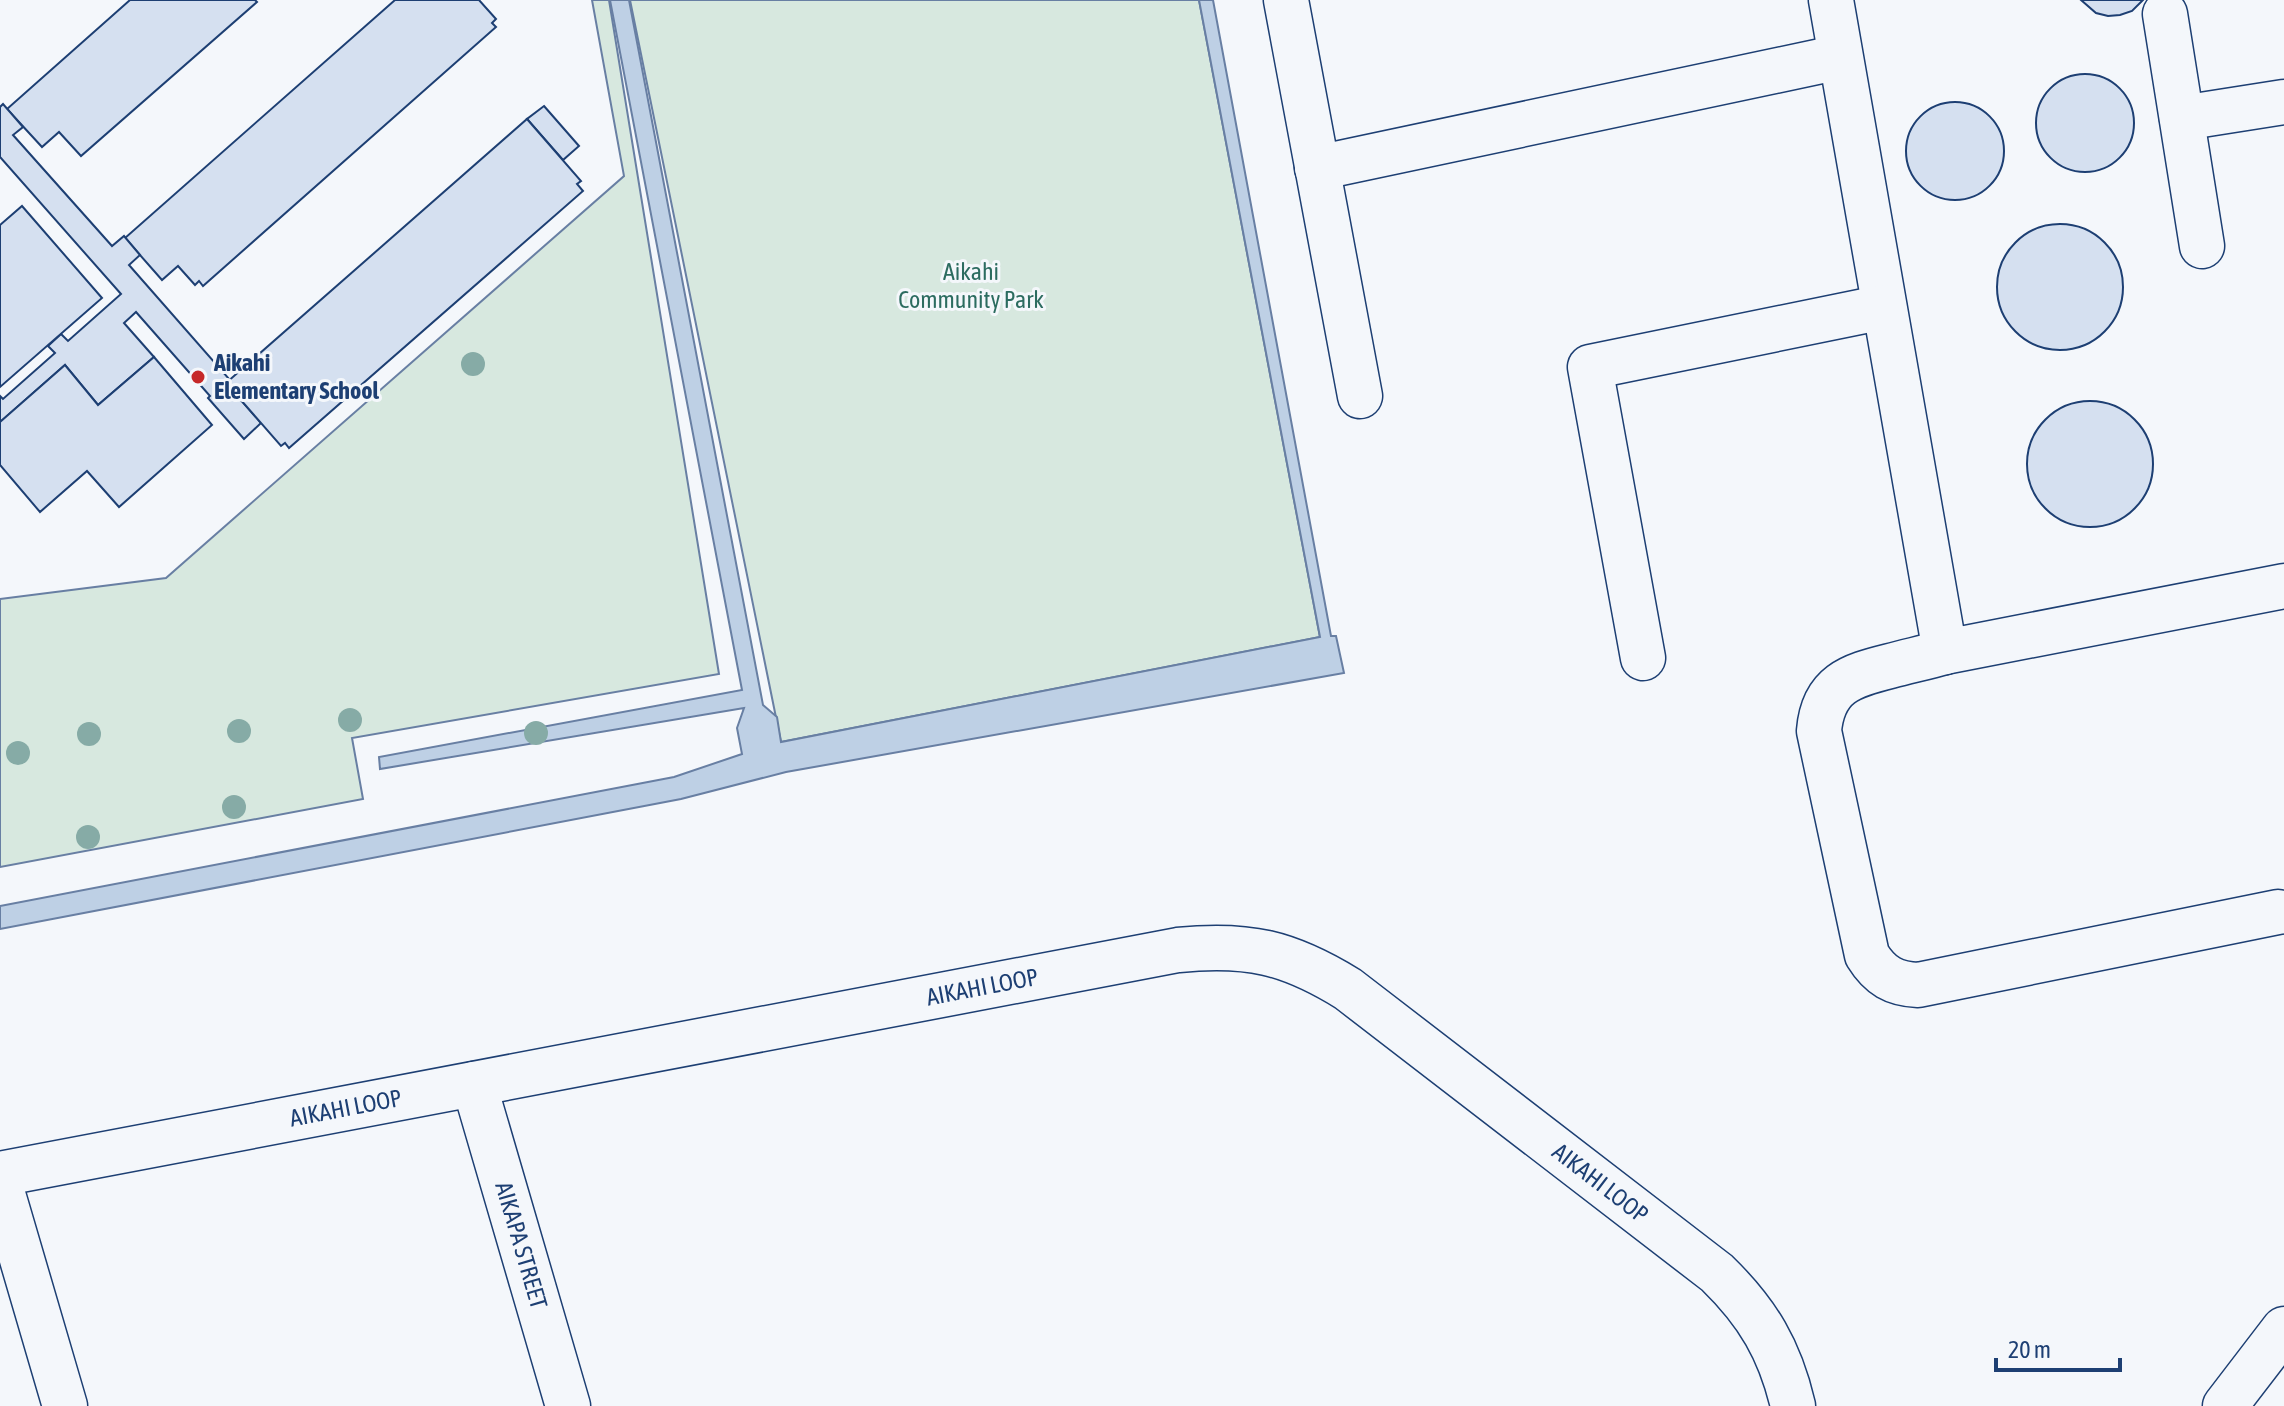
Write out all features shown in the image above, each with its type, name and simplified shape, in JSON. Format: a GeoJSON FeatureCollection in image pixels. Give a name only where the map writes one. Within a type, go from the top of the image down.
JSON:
{"type":"FeatureCollection","features":[{"type":"Feature","properties":{"kind":"street"},"geometry":{"type":"LineString","coordinates":[[1286,0],[1360,396]]}},
{"type":"Feature","properties":{"kind":"street"},"geometry":{"type":"LineString","coordinates":[[1831,0],[1945,652]]}},
{"type":"Feature","properties":{"kind":"street"},"geometry":{"type":"LineString","coordinates":[[2165,14],[2202,246]]}},
{"type":"Feature","properties":{"kind":"street"},"geometry":{"type":"LineString","coordinates":[[1317,168],[1840,57]]}},
{"type":"Feature","properties":{"kind":"street"},"geometry":{"type":"LineString","coordinates":[[2182,118],[2284,102]]}},
{"type":"Feature","properties":{"kind":"street"},"geometry":{"type":"LineString","coordinates":[[1643,658],[1590,367],[1884,307]]}},
{"type":"Feature","properties":{"kind":"street"},"geometry":{"type":"LineString","coordinates":[[2278,912],[1918,985],[1892,981],[1882,975],[1867,955],[1819,731],[1820,718],[1831,694],[1850,678],[1945,652],[2284,586]]}},
{"type":"Feature","properties":{"kind":"street","name":"AIKAHI LOOP"},"geometry":{"type":"LineString","coordinates":[[0,1174],[1178,950],[1216,946],[1252,949],[1286,957],[1319,970],[1348,989],[1717,1273],[1740,1295],[1759,1320],[1786,1377],[1793,1406]]}},
{"type":"Feature","properties":{"kind":"street","name":"AIKAPA STREET"},"geometry":{"type":"LineString","coordinates":[[474,1084],[568,1406]]}},
{"type":"Feature","properties":{"kind":"street"},"geometry":{"type":"LineString","coordinates":[[0,1184],[65,1406]]}},
{"type":"Feature","properties":{"kind":"street"},"geometry":{"type":"LineString","coordinates":[[2225,1406],[2284,1329]]}},
{"type":"Feature","properties":{"kind":"green space"},"geometry":{"type":"Polygon","coordinates":[[[592,0],[609,0],[719,674],[352,738],[363,799],[0,867],[0,599],[166,578],[624,176],[592,0]]]}},
{"type":"Feature","properties":{"kind":"green space","name":"Aikahi Community Park"},"geometry":{"type":"Polygon","coordinates":[[[630,0],[1199,0],[1320,637],[781,742],[630,0]]]}},
{"type":"Feature","properties":{"kind":"water"},"geometry":{"type":"Polygon","coordinates":[[[610,0],[629,0],[763,705],[777,717],[781,742],[1320,637],[1199,0],[1213,0],[1331,636],[1336,636],[1344,673],[786,772],[681,799],[0,929],[0,906],[674,777],[742,754],[737,728],[744,708],[380,769],[379,757],[742,690],[610,0]]]}},
{"type":"Feature","properties":{"kind":"building"},"geometry":{"type":"Polygon","coordinates":[[[130,0],[257,2],[81,156],[59,132],[42,147],[7,109],[130,0]]]}},
{"type":"Feature","properties":{"kind":"building"},"geometry":{"type":"Polygon","coordinates":[[[395,0],[479,0],[496,19],[492,23],[496,27],[203,286],[199,281],[195,285],[178,266],[162,280],[125,238],[395,0]]]}},
{"type":"Feature","properties":{"kind":"building"},"geometry":{"type":"Polygon","coordinates":[[[2081,0],[2143,0],[2132,11],[2108,16],[2096,13],[2081,0]]]}},
{"type":"Feature","properties":{"kind":"building"},"geometry":{"type":"Polygon","coordinates":[[[2085,74],[2104,77],[2120,88],[2131,104],[2134,123],[2131,142],[2120,158],[2104,169],[2085,172],[2066,169],[2050,158],[2039,142],[2036,123],[2039,104],[2050,88],[2066,77],[2085,74]]]}},
{"type":"Feature","properties":{"kind":"building"},"geometry":{"type":"Polygon","coordinates":[[[1955,102],[1974,105],[1990,116],[2001,132],[2004,151],[2001,170],[1990,186],[1974,197],[1955,200],[1936,197],[1920,186],[1909,170],[1906,151],[1909,132],[1920,116],[1936,105],[1955,102]]]}},
{"type":"Feature","properties":{"kind":"building"},"geometry":{"type":"Polygon","coordinates":[[[3,104],[23,127],[13,135],[112,246],[124,236],[140,255],[129,265],[230,380],[226,383],[261,423],[244,439],[136,312],[124,323],[154,357],[98,405],[65,365],[0,422],[0,396],[3,399],[55,353],[48,346],[61,334],[68,341],[121,294],[0,157],[0,107],[3,104]]]}},
{"type":"Feature","properties":{"kind":"building"},"geometry":{"type":"Polygon","coordinates":[[[544,106],[579,146],[563,160],[527,119],[544,106]]]}},
{"type":"Feature","properties":{"kind":"building"},"geometry":{"type":"Polygon","coordinates":[[[527,119],[581,181],[577,184],[583,191],[289,448],[285,443],[281,446],[226,383],[527,119]]]}},
{"type":"Feature","properties":{"kind":"building"},"geometry":{"type":"Polygon","coordinates":[[[22,206],[102,298],[0,387],[0,225],[22,206]]]}},
{"type":"Feature","properties":{"kind":"building"},"geometry":{"type":"Polygon","coordinates":[[[2060,224],[2084,229],[2105,242],[2118,263],[2123,287],[2118,311],[2105,332],[2084,345],[2060,350],[2036,345],[2015,332],[2002,311],[1997,287],[2002,263],[2015,242],[2036,229],[2060,224]]]}},
{"type":"Feature","properties":{"kind":"building"},"geometry":{"type":"Polygon","coordinates":[[[154,357],[212,425],[119,507],[87,471],[40,512],[0,465],[0,422],[65,365],[98,405],[154,357]]]}},
{"type":"Feature","properties":{"kind":"building"},"geometry":{"type":"Polygon","coordinates":[[[2090,401],[2114,406],[2135,419],[2148,440],[2153,464],[2148,488],[2135,509],[2114,522],[2090,527],[2066,522],[2045,509],[2032,488],[2027,464],[2032,440],[2045,419],[2066,406],[2090,401]]]}},
{"type":"Feature","properties":{"kind":"place","name":"Aikahi Elementary School"},"geometry":{"type":"Point","coordinates":[198,377]}}]}
